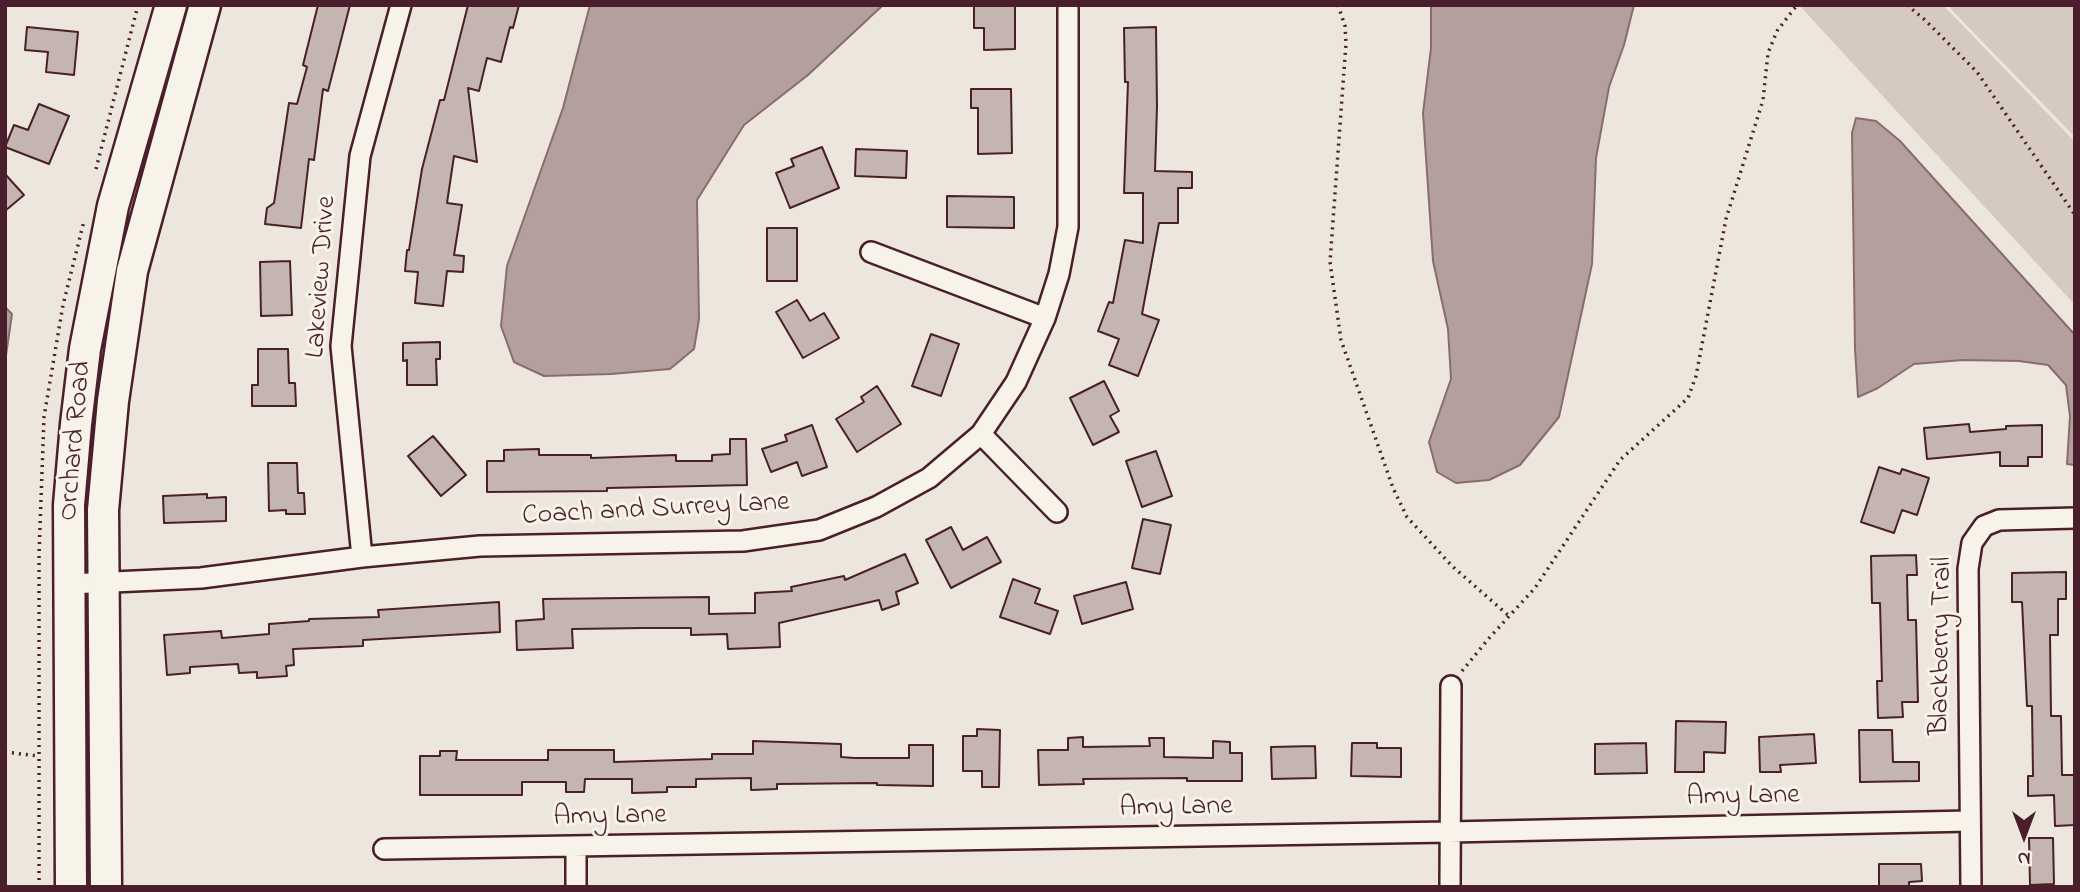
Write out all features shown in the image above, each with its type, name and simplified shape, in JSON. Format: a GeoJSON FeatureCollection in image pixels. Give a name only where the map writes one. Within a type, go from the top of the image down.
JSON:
{"type":"FeatureCollection","features":[{"type":"Feature","properties":{"kind":"main road","name":"Orchard Road"},"geometry":{"type":"LineString","coordinates":[[71,887],[69,505],[85,349],[113,206],[171,5]]}},
{"type":"Feature","properties":{"kind":"main road","name":"Orchard Road"},"geometry":{"type":"LineString","coordinates":[[106,887],[103,510],[113,401],[132,271],[205,5]]}},
{"type":"Feature","properties":{"kind":"street","name":"Lakeview Drive"},"geometry":{"type":"LineString","coordinates":[[362,556],[341,346],[360,156],[401,5]]}},
{"type":"Feature","properties":{"kind":"street","name":"Coach and Surrey Lane"},"geometry":{"type":"LineString","coordinates":[[69,584],[201,578],[362,556],[480,546],[743,541],[819,530],[876,507],[929,478],[981,434],[1016,382],[1045,318],[1059,274],[1068,227],[1068,5]]}},
{"type":"Feature","properties":{"kind":"street"},"geometry":{"type":"LineString","coordinates":[[871,252],[1045,318]]}},
{"type":"Feature","properties":{"kind":"street"},"geometry":{"type":"LineString","coordinates":[[981,434],[1057,512]]}},
{"type":"Feature","properties":{"kind":"street","name":"Blackberry Trail"},"geometry":{"type":"LineString","coordinates":[[1971,887],[1968,569],[1972,543],[1984,526],[1999,520],[2075,518]]}},
{"type":"Feature","properties":{"kind":"street"},"geometry":{"type":"LineString","coordinates":[[1450,887],[1451,686]]}},
{"type":"Feature","properties":{"kind":"street","name":"Amy Lane"},"geometry":{"type":"LineString","coordinates":[[384,849],[1970,821]]}},
{"type":"Feature","properties":{"kind":"street"},"geometry":{"type":"LineString","coordinates":[[576,846],[576,887]]}},
{"type":"Feature","properties":{"kind":"path"},"geometry":{"type":"LineString","coordinates":[[1338,5],[1345,26],[1346,43],[1330,262],[1341,340],[1393,488],[1407,517],[1452,566],[1509,616]]}},
{"type":"Feature","properties":{"kind":"path"},"geometry":{"type":"LineString","coordinates":[[1451,686],[1535,589],[1620,460],[1688,398],[1696,376],[1726,219],[1763,100],[1768,52],[1777,31],[1797,5]]}},
{"type":"Feature","properties":{"kind":"path"},"geometry":{"type":"LineString","coordinates":[[1907,5],[1926,20],[1977,72],[2075,215]]}},
{"type":"Feature","properties":{"kind":"path"},"geometry":{"type":"LineString","coordinates":[[5,752],[38,756]]}},
{"type":"Feature","properties":{"kind":"shaded area"},"geometry":{"type":"Polygon","coordinates":[[[182,5],[194,5],[103,370],[124,220],[182,5]]]}},
{"type":"Feature","properties":{"kind":"shaded area"},"geometry":{"type":"Polygon","coordinates":[[[590,5],[882,6],[808,75],[744,125],[697,200],[699,319],[694,349],[670,369],[544,376],[514,362],[501,326],[507,266],[563,108],[590,5]]]}},
{"type":"Feature","properties":{"kind":"shaded area"},"geometry":{"type":"Polygon","coordinates":[[[1431,5],[1634,5],[1609,87],[1596,158],[1592,264],[1559,417],[1520,465],[1489,480],[1456,483],[1437,472],[1429,442],[1451,379],[1448,329],[1433,261],[1423,113],[1431,48],[1431,5]]]}},
{"type":"Feature","properties":{"kind":"shaded area"},"geometry":{"type":"Polygon","coordinates":[[[1799,5],[1943,5],[2075,142],[2075,305],[1799,5]]]}},
{"type":"Feature","properties":{"kind":"shaded area"},"geometry":{"type":"Polygon","coordinates":[[[1947,5],[2075,5],[2075,137],[1947,5]]]}},
{"type":"Feature","properties":{"kind":"shaded area"},"geometry":{"type":"Polygon","coordinates":[[[1856,118],[1876,121],[1900,141],[2075,335],[2075,465],[2067,464],[2070,416],[2066,385],[2048,365],[2019,361],[1963,360],[1914,364],[1878,388],[1858,397],[1852,133],[1856,118]]]}},
{"type":"Feature","properties":{"kind":"shaded area"},"geometry":{"type":"Polygon","coordinates":[[[5,307],[12,314],[5,362],[5,307]]]}},
{"type":"Feature","properties":{"kind":"shaded area"},"geometry":{"type":"Polygon","coordinates":[[[86,637],[93,637],[94,887],[83,887],[81,655],[86,637]]]}},
{"type":"Feature","properties":{"kind":"building"},"geometry":{"type":"Polygon","coordinates":[[[318,5],[350,5],[328,91],[323,89],[314,160],[309,159],[301,228],[265,224],[267,208],[274,203],[289,103],[297,104],[307,67],[303,65],[318,5]]]}},
{"type":"Feature","properties":{"kind":"building"},"geometry":{"type":"Polygon","coordinates":[[[468,5],[519,5],[501,62],[487,58],[479,91],[468,88],[477,162],[454,156],[447,203],[462,205],[454,255],[464,256],[463,272],[447,271],[443,306],[415,303],[418,272],[405,271],[407,250],[422,169],[440,100],[444,100],[468,5]]]}},
{"type":"Feature","properties":{"kind":"building"},"geometry":{"type":"Polygon","coordinates":[[[974,5],[1015,5],[1015,49],[984,50],[984,28],[974,28],[974,5]]]}},
{"type":"Feature","properties":{"kind":"building"},"geometry":{"type":"Polygon","coordinates":[[[27,27],[78,32],[74,75],[46,72],[48,52],[25,50],[27,27]]]}},
{"type":"Feature","properties":{"kind":"building"},"geometry":{"type":"Polygon","coordinates":[[[1156,27],[1155,171],[1192,172],[1192,188],[1178,188],[1178,223],[1159,223],[1142,314],[1159,320],[1138,376],[1109,365],[1119,339],[1098,331],[1109,302],[1113,303],[1125,240],[1143,243],[1143,193],[1124,193],[1128,82],[1125,82],[1124,28],[1156,27]]]}},
{"type":"Feature","properties":{"kind":"building"},"geometry":{"type":"Polygon","coordinates":[[[971,89],[1011,89],[1012,153],[978,154],[978,108],[971,108],[971,89]]]}},
{"type":"Feature","properties":{"kind":"building"},"geometry":{"type":"Polygon","coordinates":[[[39,104],[69,116],[49,164],[5,147],[14,125],[28,130],[39,104]]]}},
{"type":"Feature","properties":{"kind":"building"},"geometry":{"type":"Polygon","coordinates":[[[822,147],[839,188],[790,208],[776,173],[794,166],[791,159],[822,147]]]}},
{"type":"Feature","properties":{"kind":"building"},"geometry":{"type":"Polygon","coordinates":[[[856,149],[907,151],[906,178],[855,176],[856,149]]]}},
{"type":"Feature","properties":{"kind":"building"},"geometry":{"type":"Polygon","coordinates":[[[5,174],[24,195],[5,211],[5,174]]]}},
{"type":"Feature","properties":{"kind":"building"},"geometry":{"type":"Polygon","coordinates":[[[947,196],[1014,197],[1014,228],[947,227],[947,196]]]}},
{"type":"Feature","properties":{"kind":"building"},"geometry":{"type":"Polygon","coordinates":[[[767,228],[797,228],[797,281],[767,281],[767,228]]]}},
{"type":"Feature","properties":{"kind":"building"},"geometry":{"type":"Polygon","coordinates":[[[290,261],[292,315],[261,316],[260,262],[290,261]]]}},
{"type":"Feature","properties":{"kind":"building"},"geometry":{"type":"Polygon","coordinates":[[[797,300],[810,321],[824,313],[839,338],[803,358],[776,312],[797,300]]]}},
{"type":"Feature","properties":{"kind":"building"},"geometry":{"type":"Polygon","coordinates":[[[931,334],[959,344],[941,396],[912,386],[931,334]]]}},
{"type":"Feature","properties":{"kind":"building"},"geometry":{"type":"Polygon","coordinates":[[[440,342],[440,359],[436,359],[437,385],[407,385],[407,360],[403,361],[403,343],[440,342]]]}},
{"type":"Feature","properties":{"kind":"building"},"geometry":{"type":"Polygon","coordinates":[[[258,349],[288,349],[289,383],[295,383],[296,406],[252,406],[252,385],[258,385],[258,349]]]}},
{"type":"Feature","properties":{"kind":"building"},"geometry":{"type":"Polygon","coordinates":[[[1104,381],[1119,411],[1110,416],[1119,432],[1093,445],[1070,398],[1104,381]]]}},
{"type":"Feature","properties":{"kind":"building"},"geometry":{"type":"Polygon","coordinates":[[[877,386],[901,424],[857,452],[836,419],[864,402],[861,397],[877,386]]]}},
{"type":"Feature","properties":{"kind":"building"},"geometry":{"type":"Polygon","coordinates":[[[1969,424],[1970,432],[2006,429],[2006,426],[2042,425],[2042,457],[2028,457],[2028,466],[2000,466],[2000,452],[1927,459],[1924,428],[1969,424]]]}},
{"type":"Feature","properties":{"kind":"building"},"geometry":{"type":"Polygon","coordinates":[[[812,425],[827,467],[802,476],[797,462],[771,472],[762,449],[787,441],[785,435],[812,425]]]}},
{"type":"Feature","properties":{"kind":"building"},"geometry":{"type":"Polygon","coordinates":[[[433,436],[466,475],[441,496],[408,456],[433,436]]]}},
{"type":"Feature","properties":{"kind":"building"},"geometry":{"type":"Polygon","coordinates":[[[730,439],[746,439],[747,485],[607,488],[607,491],[487,492],[487,461],[504,461],[504,450],[539,449],[539,455],[591,455],[591,458],[676,455],[676,461],[712,461],[712,455],[730,454],[730,439]]]}},
{"type":"Feature","properties":{"kind":"building"},"geometry":{"type":"Polygon","coordinates":[[[1156,451],[1172,496],[1142,507],[1126,461],[1156,451]]]}},
{"type":"Feature","properties":{"kind":"building"},"geometry":{"type":"Polygon","coordinates":[[[268,463],[297,463],[298,493],[304,493],[305,514],[286,514],[286,510],[269,511],[268,463]]]}},
{"type":"Feature","properties":{"kind":"building"},"geometry":{"type":"Polygon","coordinates":[[[1879,467],[1900,474],[1902,469],[1929,478],[1917,515],[1902,510],[1894,533],[1861,522],[1879,467]]]}},
{"type":"Feature","properties":{"kind":"building"},"geometry":{"type":"Polygon","coordinates":[[[207,494],[207,498],[226,497],[226,521],[164,523],[163,496],[207,494]]]}},
{"type":"Feature","properties":{"kind":"building"},"geometry":{"type":"Polygon","coordinates":[[[1143,519],[1171,525],[1160,574],[1132,568],[1143,519]]]}},
{"type":"Feature","properties":{"kind":"building"},"geometry":{"type":"Polygon","coordinates":[[[951,527],[963,550],[987,537],[1001,562],[951,588],[926,540],[951,527]]]}},
{"type":"Feature","properties":{"kind":"building"},"geometry":{"type":"Polygon","coordinates":[[[905,554],[918,583],[896,592],[899,604],[882,610],[879,600],[779,623],[780,647],[728,649],[727,634],[691,635],[691,628],[642,628],[572,629],[573,648],[517,650],[516,621],[544,619],[543,599],[709,597],[709,614],[755,613],[755,593],[792,591],[791,587],[844,576],[845,580],[905,554]]]}},
{"type":"Feature","properties":{"kind":"building"},"geometry":{"type":"Polygon","coordinates":[[[1916,555],[1917,575],[1907,575],[1908,620],[1916,620],[1918,702],[1902,702],[1903,717],[1878,718],[1877,681],[1882,681],[1880,603],[1872,603],[1871,556],[1916,555]]]}},
{"type":"Feature","properties":{"kind":"building"},"geometry":{"type":"Polygon","coordinates":[[[2066,572],[2066,599],[2058,599],[2058,635],[2050,635],[2051,716],[2061,716],[2062,775],[2075,775],[2075,825],[2055,826],[2054,795],[2028,796],[2028,776],[2033,776],[2032,706],[2027,706],[2022,602],[2012,602],[2012,573],[2066,572]]]}},
{"type":"Feature","properties":{"kind":"building"},"geometry":{"type":"Polygon","coordinates":[[[1013,579],[1040,589],[1035,603],[1058,611],[1050,634],[1000,617],[1013,579]]]}},
{"type":"Feature","properties":{"kind":"building"},"geometry":{"type":"Polygon","coordinates":[[[1126,582],[1133,609],[1082,624],[1074,596],[1126,582]]]}},
{"type":"Feature","properties":{"kind":"building"},"geometry":{"type":"Polygon","coordinates":[[[499,602],[500,632],[363,640],[363,646],[293,649],[294,665],[286,666],[287,676],[257,678],[257,672],[239,673],[238,664],[190,667],[190,673],[167,675],[164,635],[221,631],[222,638],[269,634],[269,624],[309,619],[379,617],[378,610],[499,602]]]}},
{"type":"Feature","properties":{"kind":"building"},"geometry":{"type":"Polygon","coordinates":[[[1676,721],[1726,722],[1725,753],[1704,752],[1704,772],[1675,772],[1676,721]]]}},
{"type":"Feature","properties":{"kind":"building"},"geometry":{"type":"Polygon","coordinates":[[[977,729],[1000,730],[999,787],[982,787],[982,771],[963,771],[963,736],[977,736],[977,729]]]}},
{"type":"Feature","properties":{"kind":"building"},"geometry":{"type":"Polygon","coordinates":[[[1859,730],[1892,730],[1893,762],[1919,762],[1919,781],[1860,782],[1859,730]]]}},
{"type":"Feature","properties":{"kind":"building"},"geometry":{"type":"Polygon","coordinates":[[[1814,734],[1816,763],[1780,765],[1781,772],[1760,772],[1759,737],[1814,734]]]}},
{"type":"Feature","properties":{"kind":"building"},"geometry":{"type":"Polygon","coordinates":[[[1083,737],[1083,747],[1150,746],[1149,738],[1164,738],[1164,757],[1213,758],[1213,741],[1230,742],[1230,753],[1242,753],[1242,781],[1187,781],[1187,778],[1083,779],[1084,784],[1039,785],[1038,750],[1068,750],[1068,738],[1083,737]]]}},
{"type":"Feature","properties":{"kind":"building"},"geometry":{"type":"Polygon","coordinates":[[[753,741],[841,744],[841,757],[854,758],[909,758],[909,745],[933,745],[933,786],[877,783],[777,784],[777,789],[751,790],[751,778],[696,779],[696,787],[667,787],[667,792],[632,793],[632,779],[585,779],[584,792],[566,792],[566,782],[522,782],[522,795],[420,795],[420,756],[440,756],[440,751],[457,751],[456,760],[548,760],[548,750],[614,750],[614,762],[712,759],[712,754],[753,754],[753,741]]]}},
{"type":"Feature","properties":{"kind":"building"},"geometry":{"type":"Polygon","coordinates":[[[1352,743],[1377,743],[1377,748],[1401,748],[1401,777],[1351,776],[1352,743]]]}},
{"type":"Feature","properties":{"kind":"building"},"geometry":{"type":"Polygon","coordinates":[[[1646,743],[1647,773],[1595,774],[1595,744],[1646,743]]]}},
{"type":"Feature","properties":{"kind":"building"},"geometry":{"type":"Polygon","coordinates":[[[1315,746],[1316,778],[1272,779],[1271,747],[1315,746]]]}},
{"type":"Feature","properties":{"kind":"building"},"geometry":{"type":"Polygon","coordinates":[[[2029,838],[2053,838],[2054,884],[2030,885],[2029,838]]]}},
{"type":"Feature","properties":{"kind":"building"},"geometry":{"type":"Polygon","coordinates":[[[1879,864],[1921,864],[1922,881],[1909,882],[1909,887],[1879,887],[1879,864]]]}}]}
